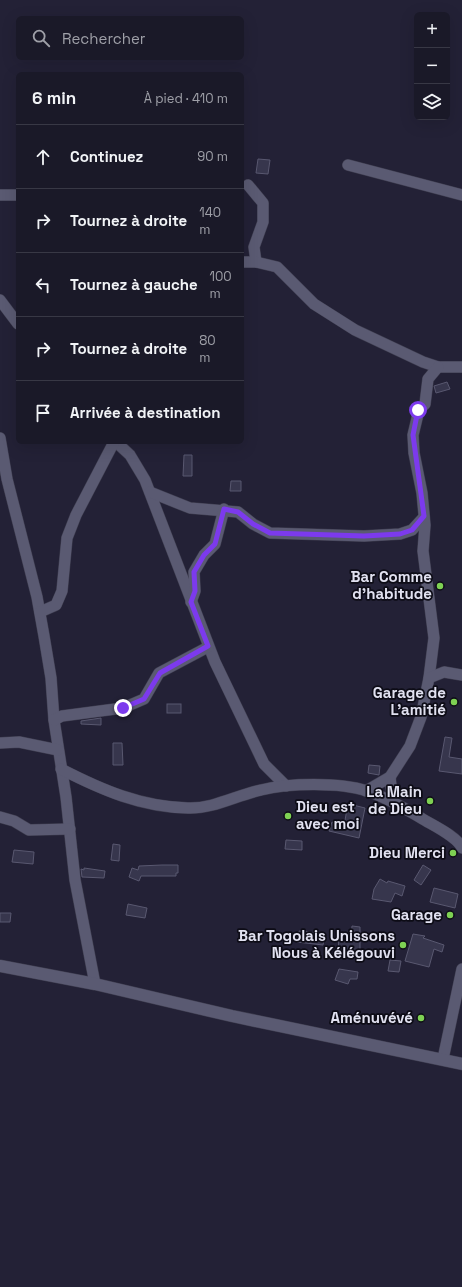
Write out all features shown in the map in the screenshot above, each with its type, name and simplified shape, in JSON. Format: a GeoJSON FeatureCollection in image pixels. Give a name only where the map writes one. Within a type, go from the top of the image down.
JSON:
{"type":"FeatureCollection","features":[{"type":"Feature","properties":{"kind":"main road"},"geometry":{"type":"LineString","coordinates":[[0,966],[95,984],[232,1016],[462,1064]]}},
{"type":"Feature","properties":{"kind":"street"},"geometry":{"type":"LineString","coordinates":[[348,165],[462,195]]}},
{"type":"Feature","properties":{"kind":"street"},"geometry":{"type":"LineString","coordinates":[[248,185],[263,203],[263,222],[254,247],[256,262]]}},
{"type":"Feature","properties":{"kind":"street"},"geometry":{"type":"LineString","coordinates":[[0,195],[16,195]]}},
{"type":"Feature","properties":{"kind":"street"},"geometry":{"type":"LineString","coordinates":[[244,262],[256,262],[277,267],[314,304],[355,330],[438,367],[462,367]]}},
{"type":"Feature","properties":{"kind":"street"},"geometry":{"type":"LineString","coordinates":[[0,300],[16,321]]}},
{"type":"Feature","properties":{"kind":"street"},"geometry":{"type":"LineString","coordinates":[[366,791],[390,777],[412,738],[421,717],[429,678],[434,638],[423,551],[424,516],[413,435],[418,410],[425,404],[428,379],[438,367]]}},
{"type":"Feature","properties":{"kind":"street"},"geometry":{"type":"LineString","coordinates":[[0,438],[7,479],[40,612],[51,678],[54,720],[70,829],[75,880],[95,984]]}},
{"type":"Feature","properties":{"kind":"street"},"geometry":{"type":"LineString","coordinates":[[40,612],[56,605],[62,591],[67,538],[76,515],[114,444]]}},
{"type":"Feature","properties":{"kind":"street"},"geometry":{"type":"LineString","coordinates":[[117,444],[130,455],[145,480],[208,646],[255,747],[264,764],[286,786]]}},
{"type":"Feature","properties":{"kind":"street"},"geometry":{"type":"LineString","coordinates":[[150,492],[190,508],[224,509],[238,512],[253,524],[270,533],[364,536],[400,534],[412,530],[424,516]]}},
{"type":"Feature","properties":{"kind":"street"},"geometry":{"type":"LineString","coordinates":[[191,602],[195,591],[194,572],[204,555],[215,544],[224,509]]}},
{"type":"Feature","properties":{"kind":"street"},"geometry":{"type":"LineString","coordinates":[[54,720],[62,716],[123,708],[144,699],[160,673],[208,646]]}},
{"type":"Feature","properties":{"kind":"street"},"geometry":{"type":"LineString","coordinates":[[429,678],[444,672],[462,675]]}},
{"type":"Feature","properties":{"kind":"street"},"geometry":{"type":"LineString","coordinates":[[0,743],[19,742],[58,750]]}},
{"type":"Feature","properties":{"kind":"street"},"geometry":{"type":"LineString","coordinates":[[61,770],[96,787],[129,799],[168,807],[203,807],[262,790],[286,786],[342,786],[366,791],[393,802],[448,834],[461,844],[462,848]]}},
{"type":"Feature","properties":{"kind":"street"},"geometry":{"type":"LineString","coordinates":[[390,777],[393,802]]}},
{"type":"Feature","properties":{"kind":"street"},"geometry":{"type":"LineString","coordinates":[[0,817],[14,821],[29,830],[70,829]]}},
{"type":"Feature","properties":{"kind":"street"},"geometry":{"type":"LineString","coordinates":[[443,1059],[462,969]]}},
{"type":"Feature","properties":{"kind":"building"},"geometry":{"type":"Polygon","coordinates":[[[258,159],[270,160],[268,174],[256,173],[258,159]]]}},
{"type":"Feature","properties":{"kind":"building"},"geometry":{"type":"Polygon","coordinates":[[[447,382],[450,389],[436,393],[434,386],[447,382]]]}},
{"type":"Feature","properties":{"kind":"building"},"geometry":{"type":"Polygon","coordinates":[[[184,455],[192,455],[192,476],[183,476],[184,455]]]}},
{"type":"Feature","properties":{"kind":"building"},"geometry":{"type":"Polygon","coordinates":[[[231,481],[241,481],[241,491],[230,491],[231,481]]]}},
{"type":"Feature","properties":{"kind":"building"},"geometry":{"type":"Polygon","coordinates":[[[167,704],[181,704],[181,713],[167,713],[167,704]]]}},
{"type":"Feature","properties":{"kind":"building"},"geometry":{"type":"Polygon","coordinates":[[[101,718],[101,725],[81,724],[81,721],[101,718]]]}},
{"type":"Feature","properties":{"kind":"building"},"geometry":{"type":"Polygon","coordinates":[[[445,737],[452,738],[449,757],[462,759],[462,774],[439,771],[445,737]]]}},
{"type":"Feature","properties":{"kind":"building"},"geometry":{"type":"Polygon","coordinates":[[[113,743],[122,743],[123,765],[113,765],[113,743]]]}},
{"type":"Feature","properties":{"kind":"building"},"geometry":{"type":"Polygon","coordinates":[[[369,765],[380,766],[379,775],[368,773],[369,765]]]}},
{"type":"Feature","properties":{"kind":"building"},"geometry":{"type":"Polygon","coordinates":[[[353,805],[365,808],[359,838],[329,831],[332,822],[344,826],[347,809],[352,810],[353,805]]]}},
{"type":"Feature","properties":{"kind":"building"},"geometry":{"type":"Polygon","coordinates":[[[286,840],[302,841],[302,850],[285,849],[286,840]]]}},
{"type":"Feature","properties":{"kind":"building"},"geometry":{"type":"Polygon","coordinates":[[[113,844],[120,845],[119,861],[111,860],[113,844]]]}},
{"type":"Feature","properties":{"kind":"building"},"geometry":{"type":"Polygon","coordinates":[[[14,850],[34,852],[33,864],[12,862],[14,850]]]}},
{"type":"Feature","properties":{"kind":"building"},"geometry":{"type":"Polygon","coordinates":[[[178,865],[178,873],[176,873],[176,876],[141,876],[139,881],[129,877],[132,868],[138,870],[139,866],[178,865]]]}},
{"type":"Feature","properties":{"kind":"building"},"geometry":{"type":"Polygon","coordinates":[[[423,865],[431,870],[421,885],[414,880],[423,865]]]}},
{"type":"Feature","properties":{"kind":"building"},"geometry":{"type":"Polygon","coordinates":[[[84,868],[105,871],[104,878],[82,877],[81,869],[84,870],[84,868]]]}},
{"type":"Feature","properties":{"kind":"building"},"geometry":{"type":"Polygon","coordinates":[[[380,879],[387,883],[388,881],[405,886],[402,896],[395,893],[391,902],[372,899],[374,889],[380,879]]]}},
{"type":"Feature","properties":{"kind":"building"},"geometry":{"type":"Polygon","coordinates":[[[434,888],[458,894],[455,908],[430,902],[434,888]]]}},
{"type":"Feature","properties":{"kind":"building"},"geometry":{"type":"Polygon","coordinates":[[[128,904],[147,908],[145,918],[126,915],[128,904]]]}},
{"type":"Feature","properties":{"kind":"building"},"geometry":{"type":"Polygon","coordinates":[[[0,913],[11,913],[10,922],[0,922],[0,913]]]}},
{"type":"Feature","properties":{"kind":"building"},"geometry":{"type":"Polygon","coordinates":[[[352,926],[360,927],[360,951],[338,950],[339,938],[351,938],[352,926]]]}},
{"type":"Feature","properties":{"kind":"building"},"geometry":{"type":"Polygon","coordinates":[[[299,931],[325,934],[323,945],[297,942],[299,931]]]}},
{"type":"Feature","properties":{"kind":"building"},"geometry":{"type":"Polygon","coordinates":[[[413,934],[425,936],[423,938],[444,945],[442,952],[434,949],[429,967],[405,961],[413,934]]]}},
{"type":"Feature","properties":{"kind":"building"},"geometry":{"type":"Polygon","coordinates":[[[390,960],[401,961],[399,972],[388,971],[390,960]]]}},
{"type":"Feature","properties":{"kind":"building"},"geometry":{"type":"Polygon","coordinates":[[[339,969],[358,972],[357,979],[350,979],[348,984],[335,980],[339,969]]]}},
{"type":"Feature","properties":{"kind":"place","name":"Bar Comme d'habitude"},"geometry":{"type":"Point","coordinates":[440,586]}},
{"type":"Feature","properties":{"kind":"place","name":"Garage de L'amitié"},"geometry":{"type":"Point","coordinates":[454,702]}},
{"type":"Feature","properties":{"kind":"place","name":"La Main de Dieu"},"geometry":{"type":"Point","coordinates":[430,801]}},
{"type":"Feature","properties":{"kind":"place","name":"Dieu est avec moi"},"geometry":{"type":"Point","coordinates":[288,816]}},
{"type":"Feature","properties":{"kind":"place","name":"Dieu Merci"},"geometry":{"type":"Point","coordinates":[453,853]}},
{"type":"Feature","properties":{"kind":"place","name":"Garage"},"geometry":{"type":"Point","coordinates":[450,915]}},
{"type":"Feature","properties":{"kind":"place","name":"Bar Togolais Unissons Nous à Kélégouvi"},"geometry":{"type":"Point","coordinates":[403,945]}},
{"type":"Feature","properties":{"kind":"place","name":"Aménuvévé"},"geometry":{"type":"Point","coordinates":[421,1018]}},
{"type":"Feature","properties":{"kind":"route"},"geometry":{"type":"LineString","coordinates":[[123,708],[144,699],[153,682],[160,673],[181,663],[208,646],[191,602],[195,591],[194,572],[204,555],[215,544],[224,509],[238,512],[253,524],[270,533],[364,536],[400,534],[412,530],[424,516],[422,493],[414,453],[413,435],[418,410]]}}]}
